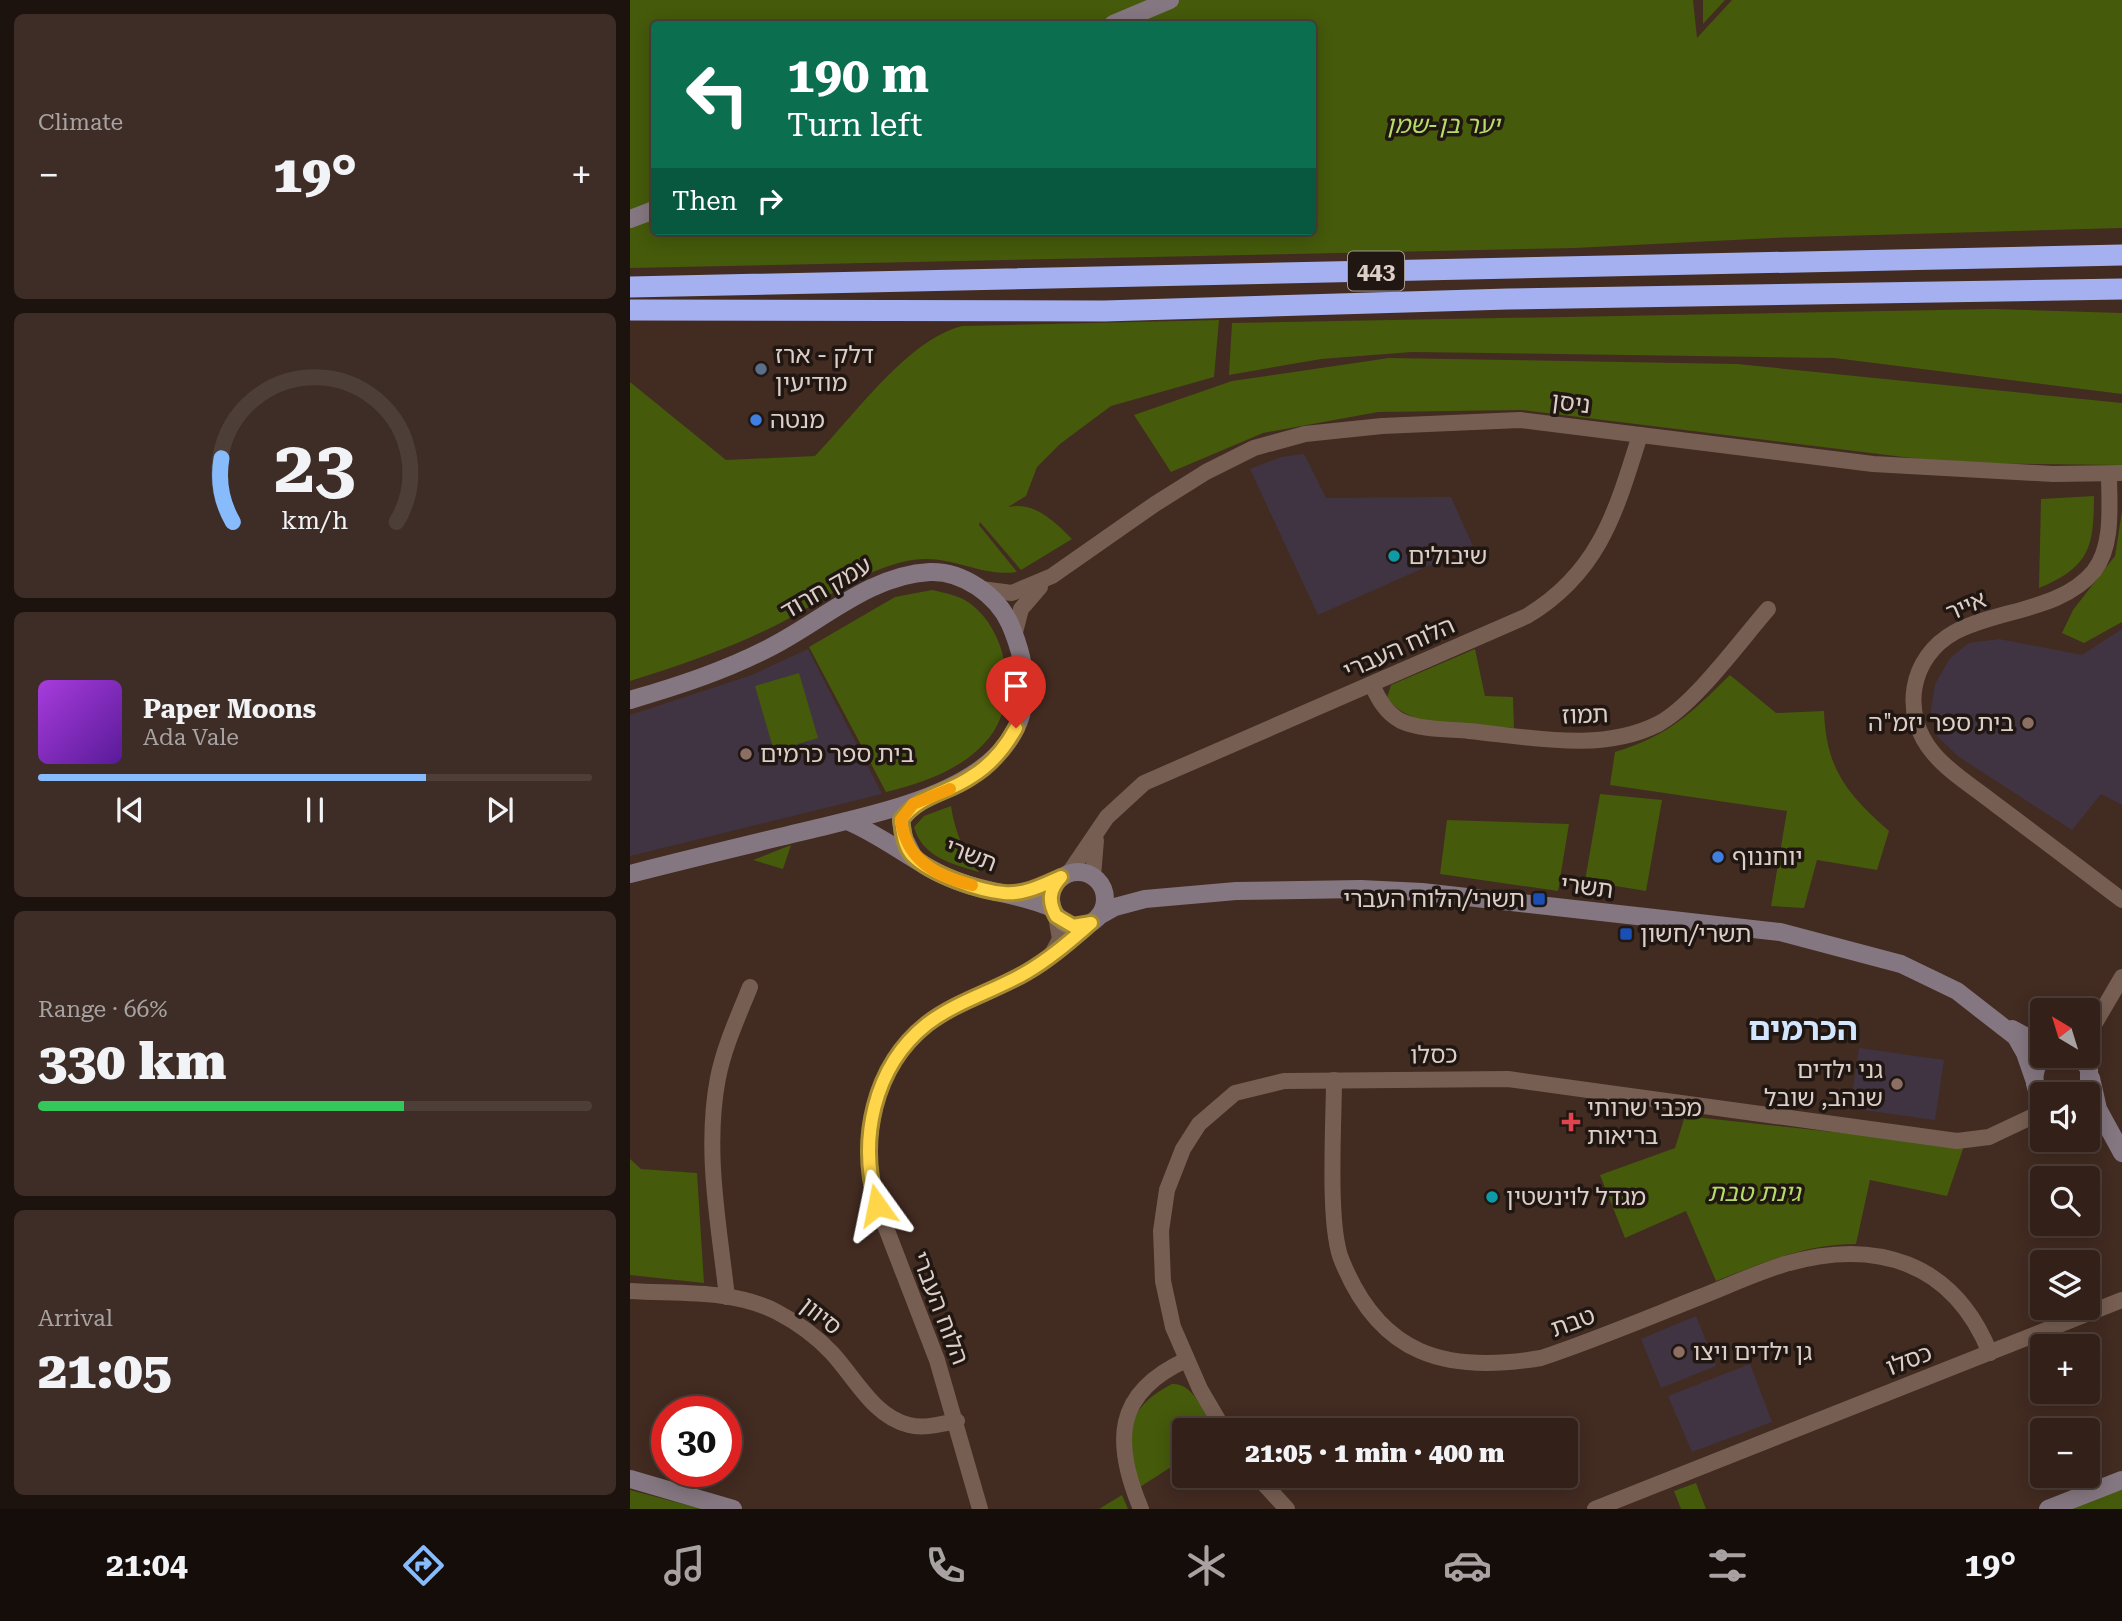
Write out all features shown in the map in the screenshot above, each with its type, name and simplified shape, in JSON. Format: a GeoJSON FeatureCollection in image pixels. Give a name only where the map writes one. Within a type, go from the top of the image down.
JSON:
{"type":"FeatureCollection","features":[{"type":"Feature","properties":{"kind":"highway","name":"443"},"geometry":{"type":"LineString","coordinates":[[630,287],[1586,264],[2122,255]]}},
{"type":"Feature","properties":{"kind":"highway","name":"443"},"geometry":{"type":"LineString","coordinates":[[630,310],[1104,311],[1521,299],[2122,289]]}},
{"type":"Feature","properties":{"kind":"street"},"geometry":{"type":"LineString","coordinates":[[1120,21],[1170,0]]}},
{"type":"Feature","properties":{"kind":"street"},"geometry":{"type":"LineString","coordinates":[[630,219],[651,211]]}},
{"type":"Feature","properties":{"kind":"street","name":"ניסן"},"geometry":{"type":"LineString","coordinates":[[981,589],[1012,593],[1052,576],[1206,472],[1254,448],[1305,434],[1382,426],[1520,420],[1873,464],[2053,474],[2116,473]]}},
{"type":"Feature","properties":{"kind":"street","name":"הלוח העברי"},"geometry":{"type":"LineString","coordinates":[[1065,875],[1123,800],[1144,783],[1527,616],[1571,585],[1609,525],[1640,435]]}},
{"type":"Feature","properties":{"kind":"street","name":"אייר"},"geometry":{"type":"LineString","coordinates":[[2116,473],[2104,552],[2095,569],[2079,587],[1955,632],[1937,645],[1925,660],[1915,680],[1911,699],[1914,718],[1934,755],[2122,900]]}},
{"type":"Feature","properties":{"kind":"street","name":"עמק חרוד"},"geometry":{"type":"LineString","coordinates":[[630,700],[699,679],[741,662],[888,580],[933,572],[960,577],[981,589],[1006,617],[1021,657],[1025,690],[1016,728],[1005,747],[972,777],[913,804],[630,873]]}},
{"type":"Feature","properties":{"kind":"street","name":"ניסן"},"geometry":{"type":"LineString","coordinates":[[1014,636],[1021,609],[1052,576]]}},
{"type":"Feature","properties":{"kind":"street","name":"תמוז"},"geometry":{"type":"LineString","coordinates":[[1372,685],[1388,712],[1416,726],[1568,741],[1615,738],[1639,732],[1661,722],[1704,682],[1768,609]]}},
{"type":"Feature","properties":{"kind":"street"},"geometry":{"type":"LineString","coordinates":[[913,804],[901,820],[903,836],[913,856]]}},
{"type":"Feature","properties":{"kind":"street","name":"תשרי"},"geometry":{"type":"LineString","coordinates":[[847,821],[876,833],[959,882],[1003,893],[1054,912]]}},
{"type":"Feature","properties":{"kind":"street","name":"הלוח העברי"},"geometry":{"type":"LineString","coordinates":[[1096,879],[1093,847],[1100,828]]}},
{"type":"Feature","properties":{"kind":"street"},"geometry":{"type":"LineString","coordinates":[[1047,959],[1060,939],[1054,912],[1051,893],[1065,875],[1079,872],[1096,879],[1105,900],[1095,920],[1073,926],[1054,912]]}},
{"type":"Feature","properties":{"kind":"street","name":"תשרי"},"geometry":{"type":"LineString","coordinates":[[1003,893],[1038,887],[1065,875]]}},
{"type":"Feature","properties":{"kind":"street","name":"תשרי"},"geometry":{"type":"LineString","coordinates":[[1096,879],[1126,896],[1145,900]]}},
{"type":"Feature","properties":{"kind":"street","name":"תשרי"},"geometry":{"type":"LineString","coordinates":[[1095,920],[1115,907],[1145,900],[1260,891],[1422,892],[1780,932],[1901,964],[1957,991],[2003,1024],[2030,1039]]}},
{"type":"Feature","properties":{"kind":"street","name":"הלוח העברי"},"geometry":{"type":"LineString","coordinates":[[980,1509],[957,1421],[918,1308],[876,1202],[870,1177],[872,1116],[893,1063],[927,1025],[1047,959],[1095,920]]}},
{"type":"Feature","properties":{"kind":"street"},"geometry":{"type":"LineString","coordinates":[[2100,1017],[2122,977]]}},
{"type":"Feature","properties":{"kind":"street"},"geometry":{"type":"LineString","coordinates":[[727,1297],[714,1174],[713,1110],[725,1050],[750,987]]}},
{"type":"Feature","properties":{"kind":"street","name":"תשרי"},"geometry":{"type":"LineString","coordinates":[[2003,1024],[2025,1053],[2035,1082]]}},
{"type":"Feature","properties":{"kind":"street","name":"כסלו"},"geometry":{"type":"LineString","coordinates":[[1217,1418],[1186,1360],[1167,1303],[1161,1231],[1167,1190],[1183,1149],[1199,1125],[1235,1093],[1284,1081],[1508,1079],[1943,1140],[1969,1141],[2005,1132],[2030,1118]]}},
{"type":"Feature","properties":{"kind":"street","name":"טבת"},"geometry":{"type":"LineString","coordinates":[[1334,1080],[1335,1205],[1341,1261],[1365,1307],[1378,1324],[1417,1350],[1476,1363],[1508,1364],[1541,1358],[1782,1265],[1840,1254],[1873,1254],[1898,1260],[1940,1282],[1972,1317],[1990,1353]]}},
{"type":"Feature","properties":{"kind":"street"},"geometry":{"type":"LineString","coordinates":[[2005,1132],[2026,1112],[2030,1104]]}},
{"type":"Feature","properties":{"kind":"street"},"geometry":{"type":"LineString","coordinates":[[2100,1111],[2122,1153]]}},
{"type":"Feature","properties":{"kind":"street"},"geometry":{"type":"LineString","coordinates":[[2100,1124],[2111,1134]]}},
{"type":"Feature","properties":{"kind":"street","name":"סיוון"},"geometry":{"type":"LineString","coordinates":[[630,1291],[727,1297],[774,1310],[815,1336],[881,1410],[897,1421],[911,1426],[957,1421]]}},
{"type":"Feature","properties":{"kind":"street","name":"כסלו"},"geometry":{"type":"LineString","coordinates":[[1595,1509],[2122,1300]]}},
{"type":"Feature","properties":{"kind":"street"},"geometry":{"type":"LineString","coordinates":[[1141,1509],[1125,1458],[1124,1429],[1129,1409],[1150,1380],[1186,1360]]}},
{"type":"Feature","properties":{"kind":"street"},"geometry":{"type":"LineString","coordinates":[[630,1479],[733,1509]]}},
{"type":"Feature","properties":{"kind":"street"},"geometry":{"type":"LineString","coordinates":[[2048,1509],[2122,1480]]}},
{"type":"Feature","properties":{"kind":"street"},"geometry":{"type":"LineString","coordinates":[[1268,1488],[1287,1509]]}},
{"type":"Feature","properties":{"kind":"shaded area"},"geometry":{"type":"Polygon","coordinates":[[[1304,454],[1326,498],[1451,497],[1473,546],[1318,615],[1250,469],[1281,457],[1304,454]]]}},
{"type":"Feature","properties":{"kind":"shaded area","name":"בית ספר יזמ\"ה"},"geometry":{"type":"Polygon","coordinates":[[[2122,629],[2122,805],[2101,794],[2072,830],[1959,757],[1937,736],[1931,711],[1935,684],[1950,658],[1969,643],[1999,639],[2082,655],[2122,629]]]}},
{"type":"Feature","properties":{"kind":"shaded area","name":"בית ספר כרמים"},"geometry":{"type":"Polygon","coordinates":[[[808,649],[882,794],[630,856],[630,715],[752,675],[808,649]]]}},
{"type":"Feature","properties":{"kind":"shaded area","name":"גני ילדים שנהב, שובל"},"geometry":{"type":"Polygon","coordinates":[[[1859,1048],[1944,1060],[1935,1120],[1850,1108],[1859,1048]]]}},
{"type":"Feature","properties":{"kind":"shaded area","name":"גן ילדים ויצו"},"geometry":{"type":"Polygon","coordinates":[[[1696,1316],[1716,1366],[1661,1388],[1641,1339],[1696,1316]]]}},
{"type":"Feature","properties":{"kind":"shaded area"},"geometry":{"type":"Polygon","coordinates":[[[1750,1364],[1772,1422],[1692,1452],[1668,1396],[1750,1364]]]}},
{"type":"Feature","properties":{"kind":"green space","name":"יער בן-שמן"},"geometry":{"type":"Polygon","coordinates":[[[630,0],[1693,0],[1697,38],[1732,0],[2122,0],[2122,228],[1773,238],[1575,248],[630,268],[630,0]]]}},
{"type":"Feature","properties":{"kind":"green space"},"geometry":{"type":"Polygon","coordinates":[[[1703,0],[1725,0],[1703,24],[1703,0]]]}},
{"type":"Feature","properties":{"kind":"green space"},"geometry":{"type":"Polygon","coordinates":[[[1993,309],[2122,313],[2122,394],[1834,358],[1412,352],[1321,359],[1229,375],[1232,323],[1993,309]]]}},
{"type":"Feature","properties":{"kind":"green space"},"geometry":{"type":"Polygon","coordinates":[[[1219,320],[1214,377],[1111,406],[1060,444],[1037,467],[1026,496],[1008,507],[1026,507],[1043,514],[1072,539],[1021,570],[980,522],[979,525],[1017,572],[989,571],[934,559],[902,562],[857,579],[750,638],[630,681],[630,382],[726,460],[815,456],[882,381],[902,363],[941,334],[962,326],[1219,320]]]}},
{"type":"Feature","properties":{"kind":"green space"},"geometry":{"type":"Polygon","coordinates":[[[1389,358],[1737,364],[2122,403],[2122,465],[1952,463],[1522,410],[1378,412],[1263,433],[1171,472],[1134,415],[1232,381],[1389,358]]]}},
{"type":"Feature","properties":{"kind":"green space"},"geometry":{"type":"Polygon","coordinates":[[[2094,496],[2090,542],[2085,554],[2069,572],[2039,588],[2041,499],[2094,496]]]}},
{"type":"Feature","properties":{"kind":"green space"},"geometry":{"type":"Polygon","coordinates":[[[2122,511],[2122,622],[2084,643],[2062,633],[2073,610],[2115,556],[2122,511]]]}},
{"type":"Feature","properties":{"kind":"green space"},"geometry":{"type":"Polygon","coordinates":[[[932,590],[968,602],[982,614],[993,629],[1005,666],[1007,685],[1004,705],[999,722],[989,738],[968,758],[928,779],[886,792],[809,647],[895,597],[932,590]]]}},
{"type":"Feature","properties":{"kind":"green space"},"geometry":{"type":"Polygon","coordinates":[[[1475,649],[1485,696],[1513,697],[1514,728],[1428,722],[1398,709],[1387,698],[1391,685],[1475,649]]]}},
{"type":"Feature","properties":{"kind":"green space"},"geometry":{"type":"Polygon","coordinates":[[[799,673],[818,738],[774,751],[755,686],[799,673]]]}},
{"type":"Feature","properties":{"kind":"green space"},"geometry":{"type":"Polygon","coordinates":[[[1730,675],[1776,713],[1824,711],[1834,765],[1861,805],[1889,831],[1877,870],[1817,860],[1804,908],[1771,906],[1787,811],[1610,785],[1615,752],[1651,738],[1678,722],[1730,675]]]}},
{"type":"Feature","properties":{"kind":"green space"},"geometry":{"type":"Polygon","coordinates":[[[1600,794],[1662,800],[1646,891],[1585,881],[1600,794]]]}},
{"type":"Feature","properties":{"kind":"green space"},"geometry":{"type":"Polygon","coordinates":[[[951,806],[960,841],[979,872],[939,858],[924,846],[918,837],[914,827],[924,816],[951,806]]]}},
{"type":"Feature","properties":{"kind":"green space"},"geometry":{"type":"Polygon","coordinates":[[[1447,820],[1569,824],[1558,891],[1440,874],[1447,820]]]}},
{"type":"Feature","properties":{"kind":"green space"},"geometry":{"type":"Polygon","coordinates":[[[791,845],[783,869],[753,860],[791,845]]]}},
{"type":"Feature","properties":{"kind":"green space","name":"גינת טבת"},"geometry":{"type":"Polygon","coordinates":[[[1685,1116],[1964,1146],[1947,1196],[1870,1180],[1856,1244],[1802,1251],[1716,1281],[1686,1211],[1625,1238],[1600,1175],[1675,1148],[1685,1116]]]}},
{"type":"Feature","properties":{"kind":"green space"},"geometry":{"type":"Polygon","coordinates":[[[630,1159],[641,1169],[697,1173],[704,1283],[630,1275],[630,1159]]]}},
{"type":"Feature","properties":{"kind":"green space"},"geometry":{"type":"Polygon","coordinates":[[[1172,1384],[1180,1385],[1192,1394],[1207,1418],[1172,1418],[1172,1466],[1140,1487],[1131,1440],[1132,1427],[1136,1415],[1155,1394],[1172,1384]]]}},
{"type":"Feature","properties":{"kind":"green space"},"geometry":{"type":"Polygon","coordinates":[[[1696,1483],[1706,1509],[1681,1509],[1674,1491],[1696,1483]]]}},
{"type":"Feature","properties":{"kind":"green space"},"geometry":{"type":"Polygon","coordinates":[[[630,1490],[702,1509],[630,1509],[630,1490]]]}},
{"type":"Feature","properties":{"kind":"green space"},"geometry":{"type":"Polygon","coordinates":[[[2122,1490],[2122,1509],[2072,1509],[2117,1491],[2122,1490]]]}},
{"type":"Feature","properties":{"kind":"green space"},"geometry":{"type":"Polygon","coordinates":[[[1122,1495],[1128,1509],[1099,1509],[1122,1495]]]}},
{"type":"Feature","properties":{"kind":"slow traffic"},"geometry":{"type":"LineString","coordinates":[[950,789],[913,804],[901,820],[903,836],[913,856],[944,875],[972,885]]}},
{"type":"Feature","properties":{"kind":"place","name":"דלק - ארז מודיעין"},"geometry":{"type":"Point","coordinates":[761,369]}},
{"type":"Feature","properties":{"kind":"place","name":"מנטה"},"geometry":{"type":"Point","coordinates":[756,420]}},
{"type":"Feature","properties":{"kind":"place","name":"שיבולים"},"geometry":{"type":"Point","coordinates":[1394,556]}},
{"type":"Feature","properties":{"kind":"place","name":"בית ספר יזמ\"ה"},"geometry":{"type":"Point","coordinates":[2028,723]}},
{"type":"Feature","properties":{"kind":"place","name":"בית ספר כרמים"},"geometry":{"type":"Point","coordinates":[746,754]}},
{"type":"Feature","properties":{"kind":"place","name":"יוחננוף"},"geometry":{"type":"Point","coordinates":[1718,857]}},
{"type":"Feature","properties":{"kind":"place","name":"תשרי/הלוח העברי"},"geometry":{"type":"Point","coordinates":[1539,899]}},
{"type":"Feature","properties":{"kind":"place","name":"תשרי/חשון"},"geometry":{"type":"Point","coordinates":[1626,934]}},
{"type":"Feature","properties":{"kind":"place","name":"גני ילדים שנהב, שובל"},"geometry":{"type":"Point","coordinates":[1897,1084]}},
{"type":"Feature","properties":{"kind":"place","name":"מכבי שרותי בריאות"},"geometry":{"type":"Point","coordinates":[1571,1122]}},
{"type":"Feature","properties":{"kind":"place","name":"מגדל לוינשטין"},"geometry":{"type":"Point","coordinates":[1492,1197]}},
{"type":"Feature","properties":{"kind":"place","name":"גן ילדים ויצו"},"geometry":{"type":"Point","coordinates":[1679,1352]}},
{"type":"Feature","properties":{"kind":"district","name":"הכרמים"},"geometry":{"type":"Point","coordinates":[1803,1029]}},
{"type":"Feature","properties":{"kind":"route"},"geometry":{"type":"LineString","coordinates":[[877,1205],[870,1177],[872,1116],[880,1088],[909,1041],[947,1012],[1027,972],[1091,923],[1073,926],[1063,923],[1056,916],[1050,899],[1055,884],[1061,877],[1038,887],[1003,893],[959,882],[913,856],[903,836],[901,820],[913,804],[972,777],[1005,747],[1016,728]]}}]}
